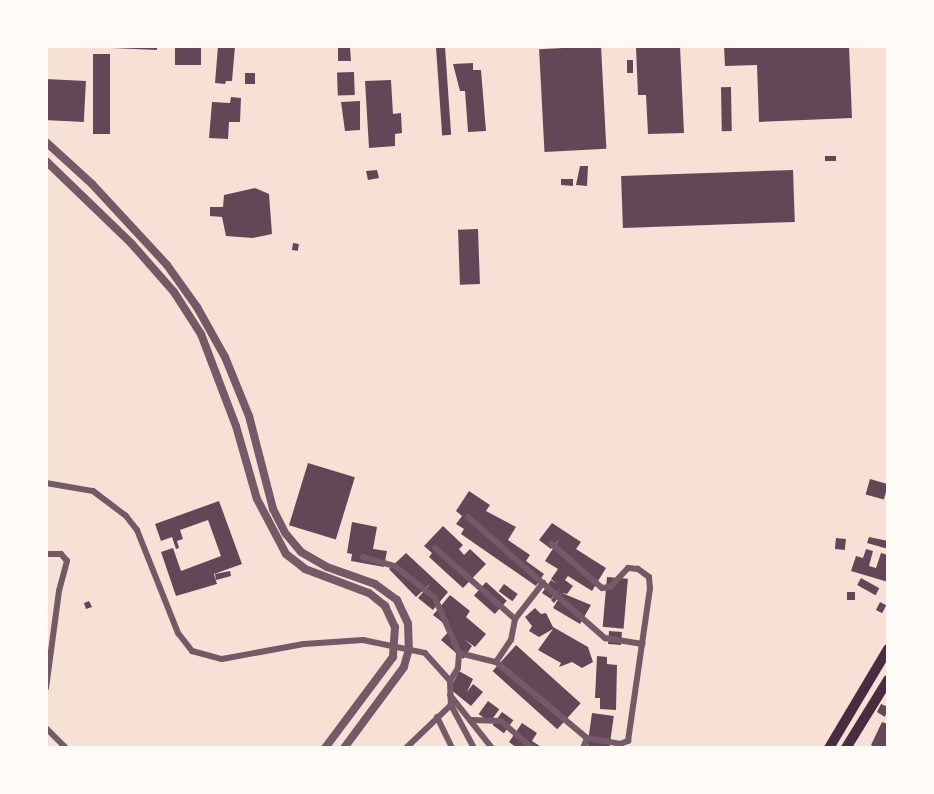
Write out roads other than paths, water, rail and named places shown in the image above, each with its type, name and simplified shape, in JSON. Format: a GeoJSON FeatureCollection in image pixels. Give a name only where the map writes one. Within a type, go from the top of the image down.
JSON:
{"type":"FeatureCollection","features":[{"type":"Feature","properties":{"kind":"highway"},"geometry":{"type":"LineString","coordinates":[[829,747],[888,649]]}},
{"type":"Feature","properties":{"kind":"highway"},"geometry":{"type":"LineString","coordinates":[[846,747],[888,680]]}},
{"type":"Feature","properties":{"kind":"street"},"geometry":{"type":"LineString","coordinates":[[46,142],[92,184],[159,257],[197,306],[225,357],[249,416],[273,509],[286,534],[301,552],[327,567],[391,593],[408,624],[410,648],[397,679],[344,747]]}},
{"type":"Feature","properties":{"kind":"street"},"geometry":{"type":"LineString","coordinates":[[46,161],[131,243],[174,292],[201,334],[236,426],[257,499],[286,554],[306,570],[369,593],[385,606],[394,627],[396,645],[385,670],[325,747]]}},
{"type":"Feature","properties":{"kind":"street"},"geometry":{"type":"LineString","coordinates":[[46,483],[93,491],[126,516],[137,530],[177,633],[199,654],[222,659],[303,644],[363,640],[410,648],[432,658],[450,681]]}},
{"type":"Feature","properties":{"kind":"street"},"geometry":{"type":"LineString","coordinates":[[468,517],[605,638],[643,644]]}},
{"type":"Feature","properties":{"kind":"street"},"geometry":{"type":"LineString","coordinates":[[459,653],[496,662],[588,738],[620,744],[628,741],[651,589],[645,573],[628,568],[610,586],[602,588],[552,544]]}},
{"type":"Feature","properties":{"kind":"street"},"geometry":{"type":"LineString","coordinates":[[435,548],[514,619]]}},
{"type":"Feature","properties":{"kind":"street"},"geometry":{"type":"LineString","coordinates":[[46,554],[61,554],[67,561],[59,591],[46,688]]}},
{"type":"Feature","properties":{"kind":"street"},"geometry":{"type":"LineString","coordinates":[[363,557],[394,566],[435,598],[459,653],[458,668],[450,681],[451,705],[474,747]]}},
{"type":"Feature","properties":{"kind":"street"},"geometry":{"type":"LineString","coordinates":[[496,662],[511,640],[514,619],[543,583]]}},
{"type":"Feature","properties":{"kind":"street"},"geometry":{"type":"LineString","coordinates":[[450,695],[492,747]]}},
{"type":"Feature","properties":{"kind":"street"},"geometry":{"type":"LineString","coordinates":[[408,747],[451,705]]}},
{"type":"Feature","properties":{"kind":"street"},"geometry":{"type":"LineString","coordinates":[[437,717],[452,747]]}},
{"type":"Feature","properties":{"kind":"street"},"geometry":{"type":"LineString","coordinates":[[472,720],[501,721],[532,747]]}},
{"type":"Feature","properties":{"kind":"street"},"geometry":{"type":"LineString","coordinates":[[46,728],[66,747]]}},
{"type":"Feature","properties":{"kind":"street"},"geometry":{"type":"LineString","coordinates":[[583,747],[588,738]]}}]}
